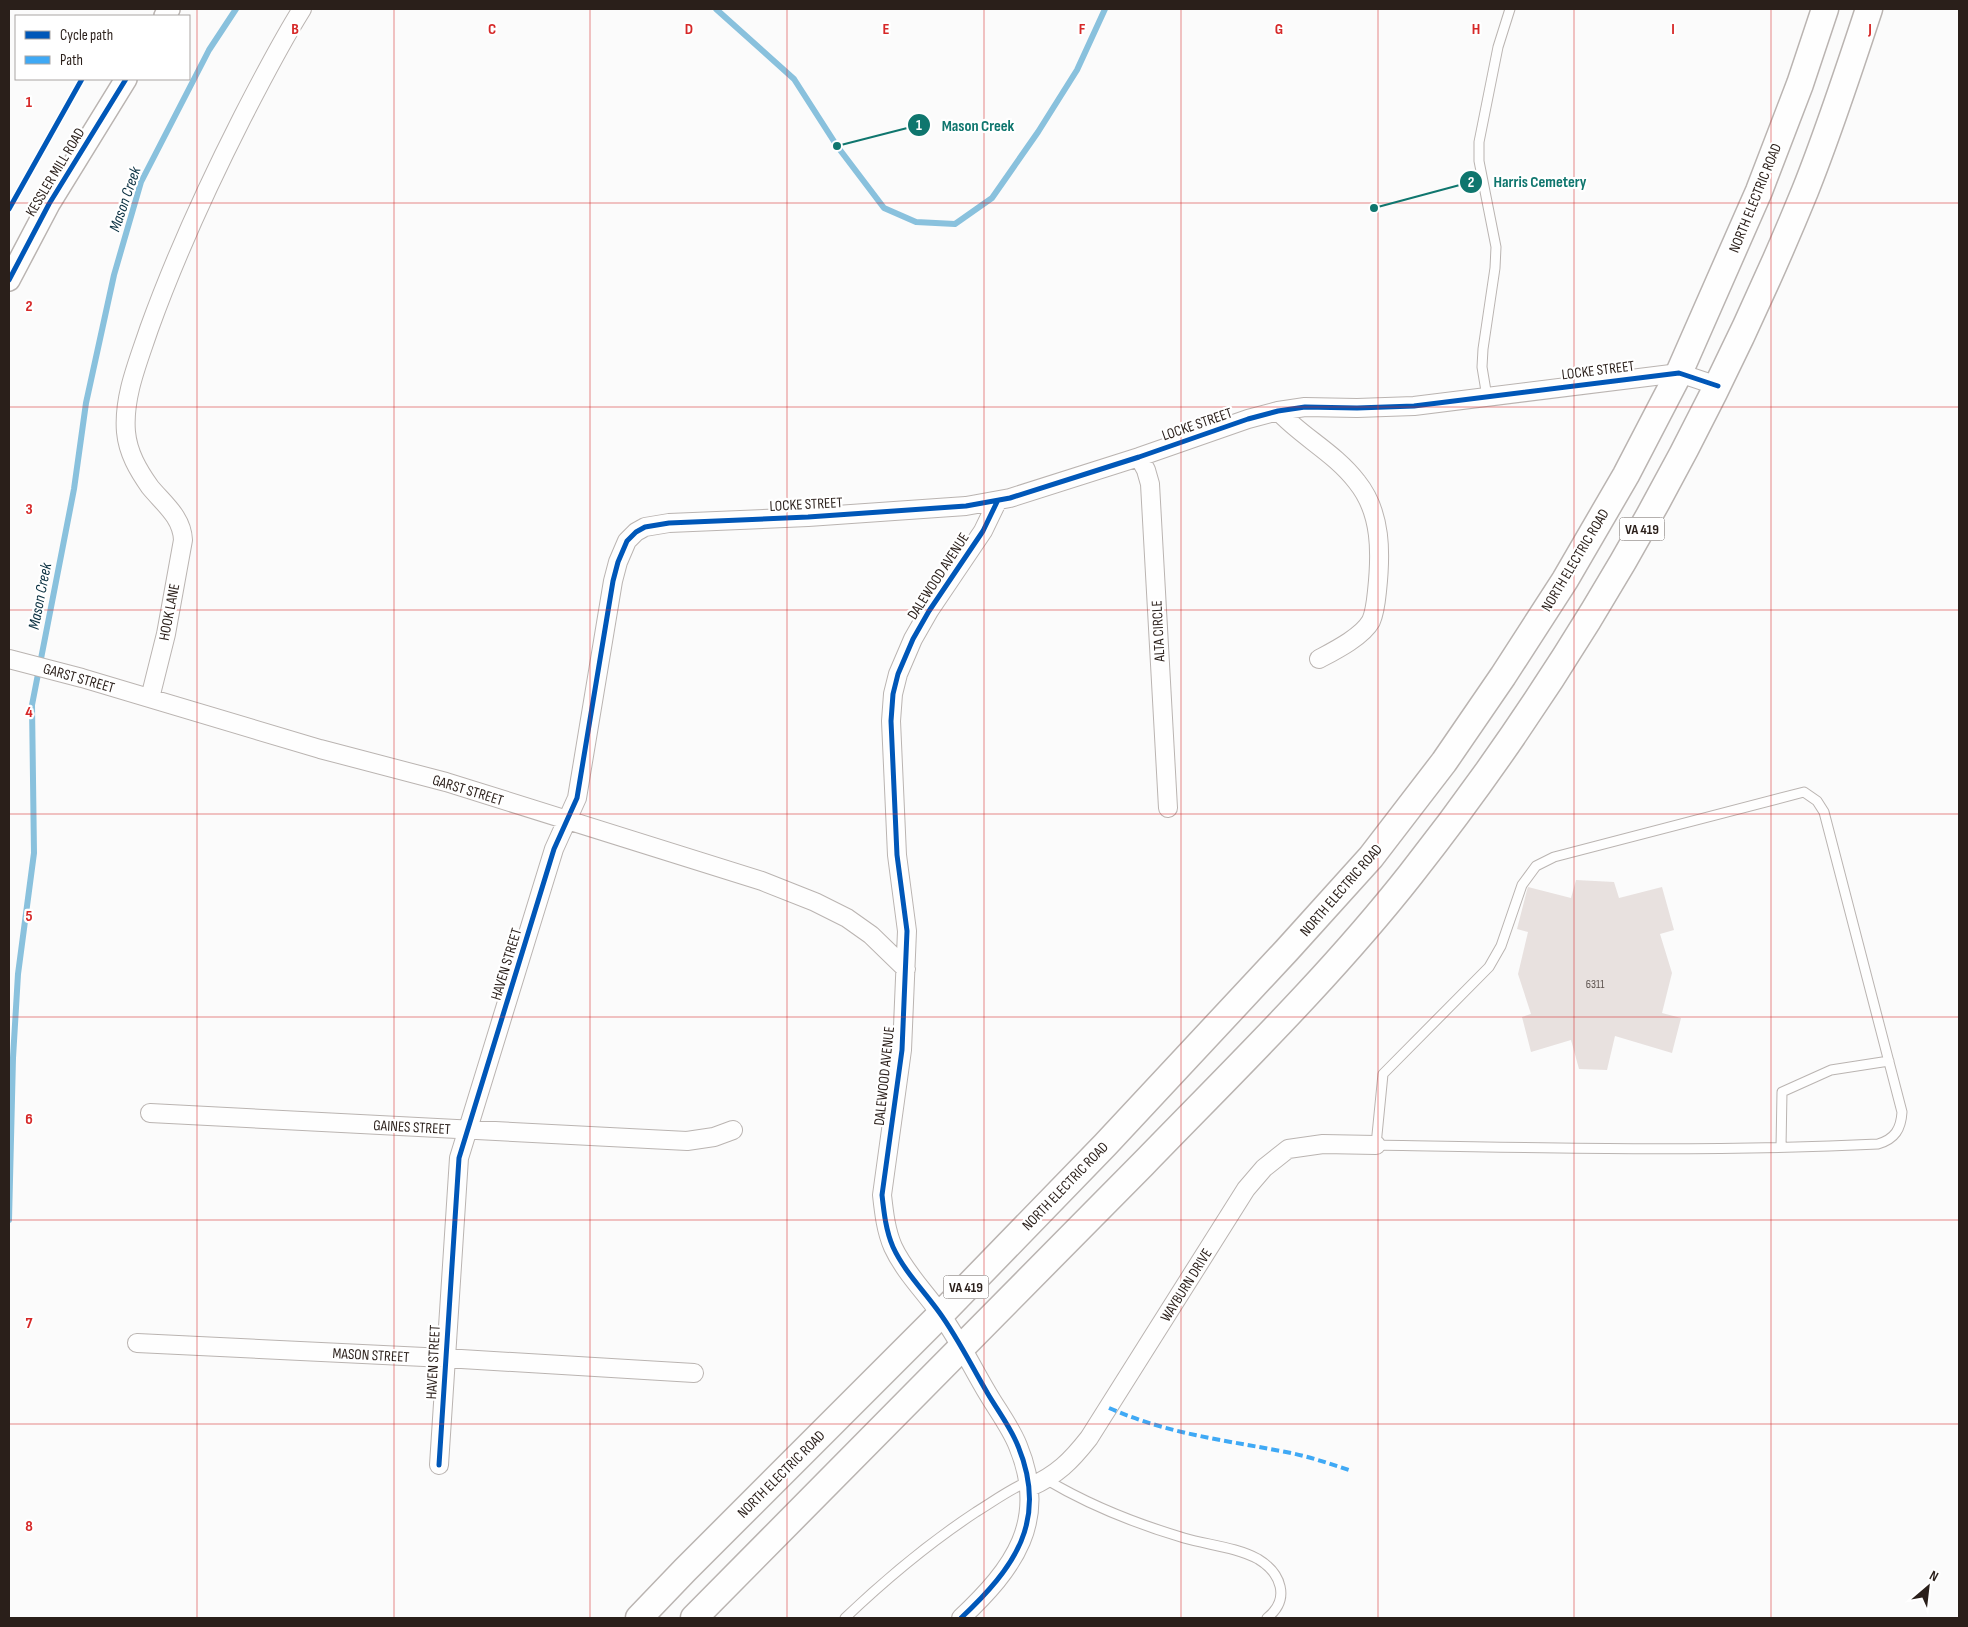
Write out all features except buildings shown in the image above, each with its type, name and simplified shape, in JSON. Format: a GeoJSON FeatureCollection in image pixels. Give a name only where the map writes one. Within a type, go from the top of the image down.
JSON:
{"type":"FeatureCollection","features":[{"type":"Feature","properties":{"kind":"main road","name":"NORTH ELECTRIC ROAD"},"geometry":{"type":"LineString","coordinates":[[639,1618],[941,1314],[1112,1138],[1371,857],[1444,762],[1560,588],[1626,475],[1679,373],[1759,191],[1800,84],[1825,9]]}},
{"type":"Feature","properties":{"kind":"main road","name":"VA 419"},"geometry":{"type":"LineString","coordinates":[[694,1618],[1312,991],[1410,875],[1461,808],[1535,703],[1591,616],[1662,496],[1747,326],[1806,188],[1869,9]]}},
{"type":"Feature","properties":{"kind":"street","name":"HOOK LANE"},"geometry":{"type":"LineString","coordinates":[[150,698],[166,634],[184,540],[181,525],[176,516],[139,471],[132,456],[126,432],[131,385],[161,296],[213,177],[282,40],[302,9]]}},
{"type":"Feature","properties":{"kind":"street","name":"KESSLER MILL ROAD"},"geometry":{"type":"LineString","coordinates":[[9,280],[49,204],[125,80]]}},
{"type":"Feature","properties":{"kind":"street","name":"LOCKE STREET"},"geometry":{"type":"LineString","coordinates":[[686,522],[828,516],[997,502],[1139,457],[1248,419],[1278,411],[1305,407],[1414,406],[1679,373],[1718,386]]}},
{"type":"Feature","properties":{"kind":"street"},"geometry":{"type":"LineString","coordinates":[[1278,411],[1290,424],[1334,458],[1357,481],[1366,494],[1375,516],[1378,535],[1379,572],[1375,607],[1371,621],[1363,631],[1319,659]]}},
{"type":"Feature","properties":{"kind":"street","name":"ALTA CIRCLE"},"geometry":{"type":"LineString","coordinates":[[1139,457],[1146,470],[1150,484],[1168,808]]}},
{"type":"Feature","properties":{"kind":"street","name":"DALEWOOD AVENUE"},"geometry":{"type":"LineString","coordinates":[[961,1618],[1004,1573],[1017,1552],[1025,1534],[1030,1504],[1030,1484],[1017,1444],[941,1314],[899,1258],[892,1246],[885,1218],[882,1195],[902,1050],[907,931],[897,855],[891,721],[893,694],[898,674],[913,639],[929,611],[983,531],[997,502]]}},
{"type":"Feature","properties":{"kind":"street","name":"HAVEN STREET"},"geometry":{"type":"LineString","coordinates":[[439,1465],[459,1158],[554,849],[576,798],[618,562],[627,541],[636,532],[646,527],[686,522]]}},
{"type":"Feature","properties":{"kind":"street","name":"GARST STREET"},"geometry":{"type":"LineString","coordinates":[[9,659],[82,678],[320,749],[446,782],[762,881],[815,902],[847,918],[871,935],[906,969]]}},
{"type":"Feature","properties":{"kind":"street","name":"GAINES STREET"},"geometry":{"type":"LineString","coordinates":[[150,1113],[687,1141],[714,1137],[733,1130]]}},
{"type":"Feature","properties":{"kind":"street","name":"WAYBURN DRIVE"},"geometry":{"type":"LineString","coordinates":[[1030,1484],[1047,1480],[1055,1475],[1076,1455],[1089,1438],[1246,1189],[1264,1168],[1288,1149],[1323,1144],[1376,1145]]}},
{"type":"Feature","properties":{"kind":"street","name":"MASON STREET"},"geometry":{"type":"LineString","coordinates":[[137,1343],[446,1358],[694,1373]]}},
{"type":"Feature","properties":{"kind":"lane"},"geometry":{"type":"LineString","coordinates":[[1488,397],[1482,367],[1496,247],[1479,161],[1479,142],[1498,47],[1510,9]]}},
{"type":"Feature","properties":{"kind":"lane"},"geometry":{"type":"LineString","coordinates":[[1804,792],[1816,801],[1824,812],[1902,1112],[1902,1124],[1896,1134],[1887,1141],[1878,1144],[1652,1150],[1376,1145],[1384,1074],[1489,967],[1501,946],[1522,885],[1536,866],[1554,857],[1804,792]]}},
{"type":"Feature","properties":{"kind":"lane"},"geometry":{"type":"LineString","coordinates":[[1781,1147],[1782,1092],[1831,1070],[1889,1062]]}},
{"type":"Feature","properties":{"kind":"lane"},"geometry":{"type":"LineString","coordinates":[[1047,1480],[1074,1496],[1154,1528],[1244,1553],[1258,1560],[1271,1570],[1277,1578],[1281,1592],[1280,1602],[1275,1612],[1267,1618]]}},
{"type":"Feature","properties":{"kind":"lane"},"geometry":{"type":"LineString","coordinates":[[845,1618],[874,1590],[956,1526],[1012,1488],[1030,1484]]}},
{"type":"Feature","properties":{"kind":"waterway","name":"Mason Creek"},"geometry":{"type":"LineString","coordinates":[[9,1220],[13,1058],[18,974],[34,853],[32,705],[74,489],[86,403],[114,275],[141,182],[209,50],[236,9]]}},
{"type":"Feature","properties":{"kind":"waterway","name":"Mason Creek"},"geometry":{"type":"LineString","coordinates":[[716,9],[794,79],[837,146],[884,208],[916,222],[955,224],[992,198],[1038,132],[1077,70],[1105,9]]}},
{"type":"Feature","properties":{"kind":"marked path"},"geometry":{"type":"LineString","coordinates":[[1109,1408],[1131,1417],[1175,1430],[1294,1454],[1349,1470]]}},
{"type":"Feature","properties":{"kind":"cycle path"},"geometry":{"type":"LineString","coordinates":[[9,209],[81,80]]}},
{"type":"Feature","properties":{"kind":"cycle path"},"geometry":{"type":"LineString","coordinates":[[9,280],[49,204],[125,80]]}},
{"type":"Feature","properties":{"kind":"cycle path"},"geometry":{"type":"LineString","coordinates":[[439,1465],[459,1158],[554,849],[577,798],[613,581],[618,562],[627,541],[636,532],[645,527],[669,523],[808,517],[966,506],[1010,498],[1139,457],[1248,419],[1278,411],[1305,407],[1414,406],[1679,373],[1718,386]]}},
{"type":"Feature","properties":{"kind":"cycle path"},"geometry":{"type":"LineString","coordinates":[[961,1618],[997,1581],[1010,1561],[1021,1541],[1028,1520],[1030,1497],[1027,1473],[1012,1433],[959,1342],[933,1304],[908,1273],[893,1247],[886,1222],[882,1195],[902,1050],[907,931],[897,855],[891,721],[893,694],[898,674],[913,639],[929,611],[983,531],[997,502]]}},
{"type":"Feature","properties":{"kind":"place","name":"Mason Creek"},"geometry":{"type":"Point","coordinates":[837,146]}},
{"type":"Feature","properties":{"kind":"place","name":"Harris Cemetery"},"geometry":{"type":"Point","coordinates":[1374,208]}}]}
